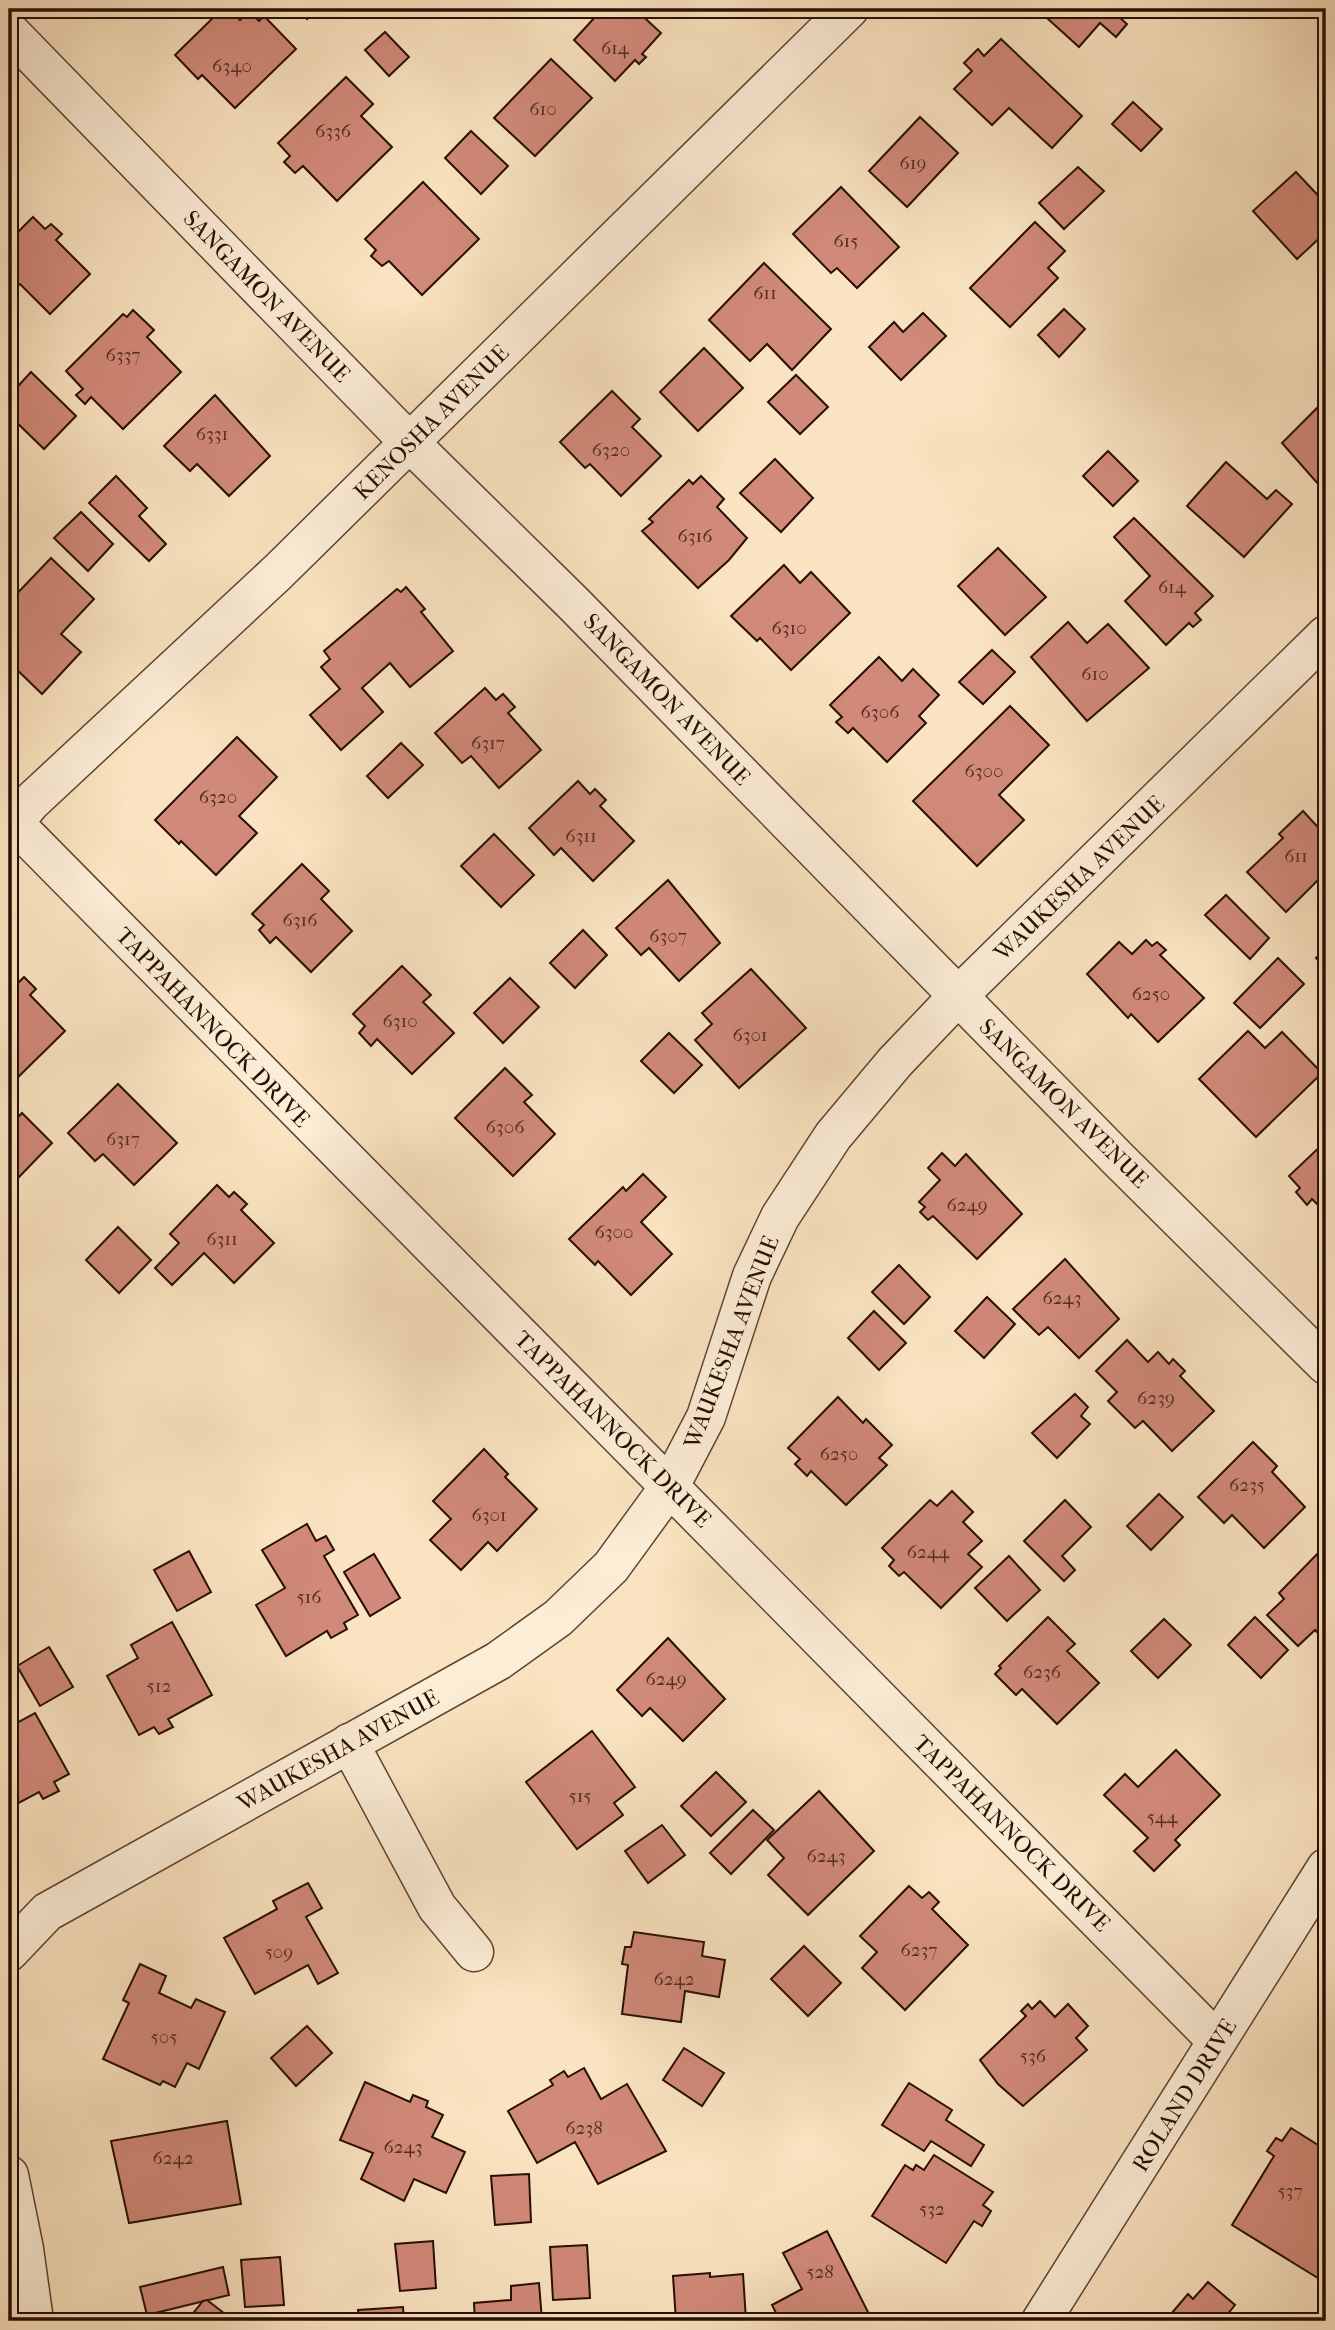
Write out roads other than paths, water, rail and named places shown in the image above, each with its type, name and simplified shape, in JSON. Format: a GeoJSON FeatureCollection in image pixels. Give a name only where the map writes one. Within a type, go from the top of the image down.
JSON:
{"type":"FeatureCollection","features":[{"type":"Feature","properties":{"kind":"street","name":"KENOSHA AVENUE"},"geometry":{"type":"LineString","coordinates":[[10,823],[278,572],[849,9]]}},
{"type":"Feature","properties":{"kind":"street","name":"SANGAMON AVENUE"},"geometry":{"type":"LineString","coordinates":[[9,31],[410,443],[1326,1365]]}},
{"type":"Feature","properties":{"kind":"street","name":"WAUKESHA AVENUE"},"geometry":{"type":"LineString","coordinates":[[9,1952],[47,1912],[498,1661],[558,1618],[611,1567],[670,1486],[706,1417],[752,1276],[780,1217],[833,1136],[895,1062],[958,996],[1326,635]]}},
{"type":"Feature","properties":{"kind":"street","name":"TAPPAHANNOCK DRIVE"},"geometry":{"type":"LineString","coordinates":[[10,823],[670,1486],[1217,2041]]}},
{"type":"Feature","properties":{"kind":"street"},"geometry":{"type":"LineString","coordinates":[[349,1743],[438,1907],[474,1952]]}},
{"type":"Feature","properties":{"kind":"street","name":"ROLAND DRIVE"},"geometry":{"type":"LineString","coordinates":[[1041,2321],[1326,1868]]}},
{"type":"Feature","properties":{"kind":"street"},"geometry":{"type":"LineString","coordinates":[[9,2175],[24,2249],[34,2321]]}}]}
